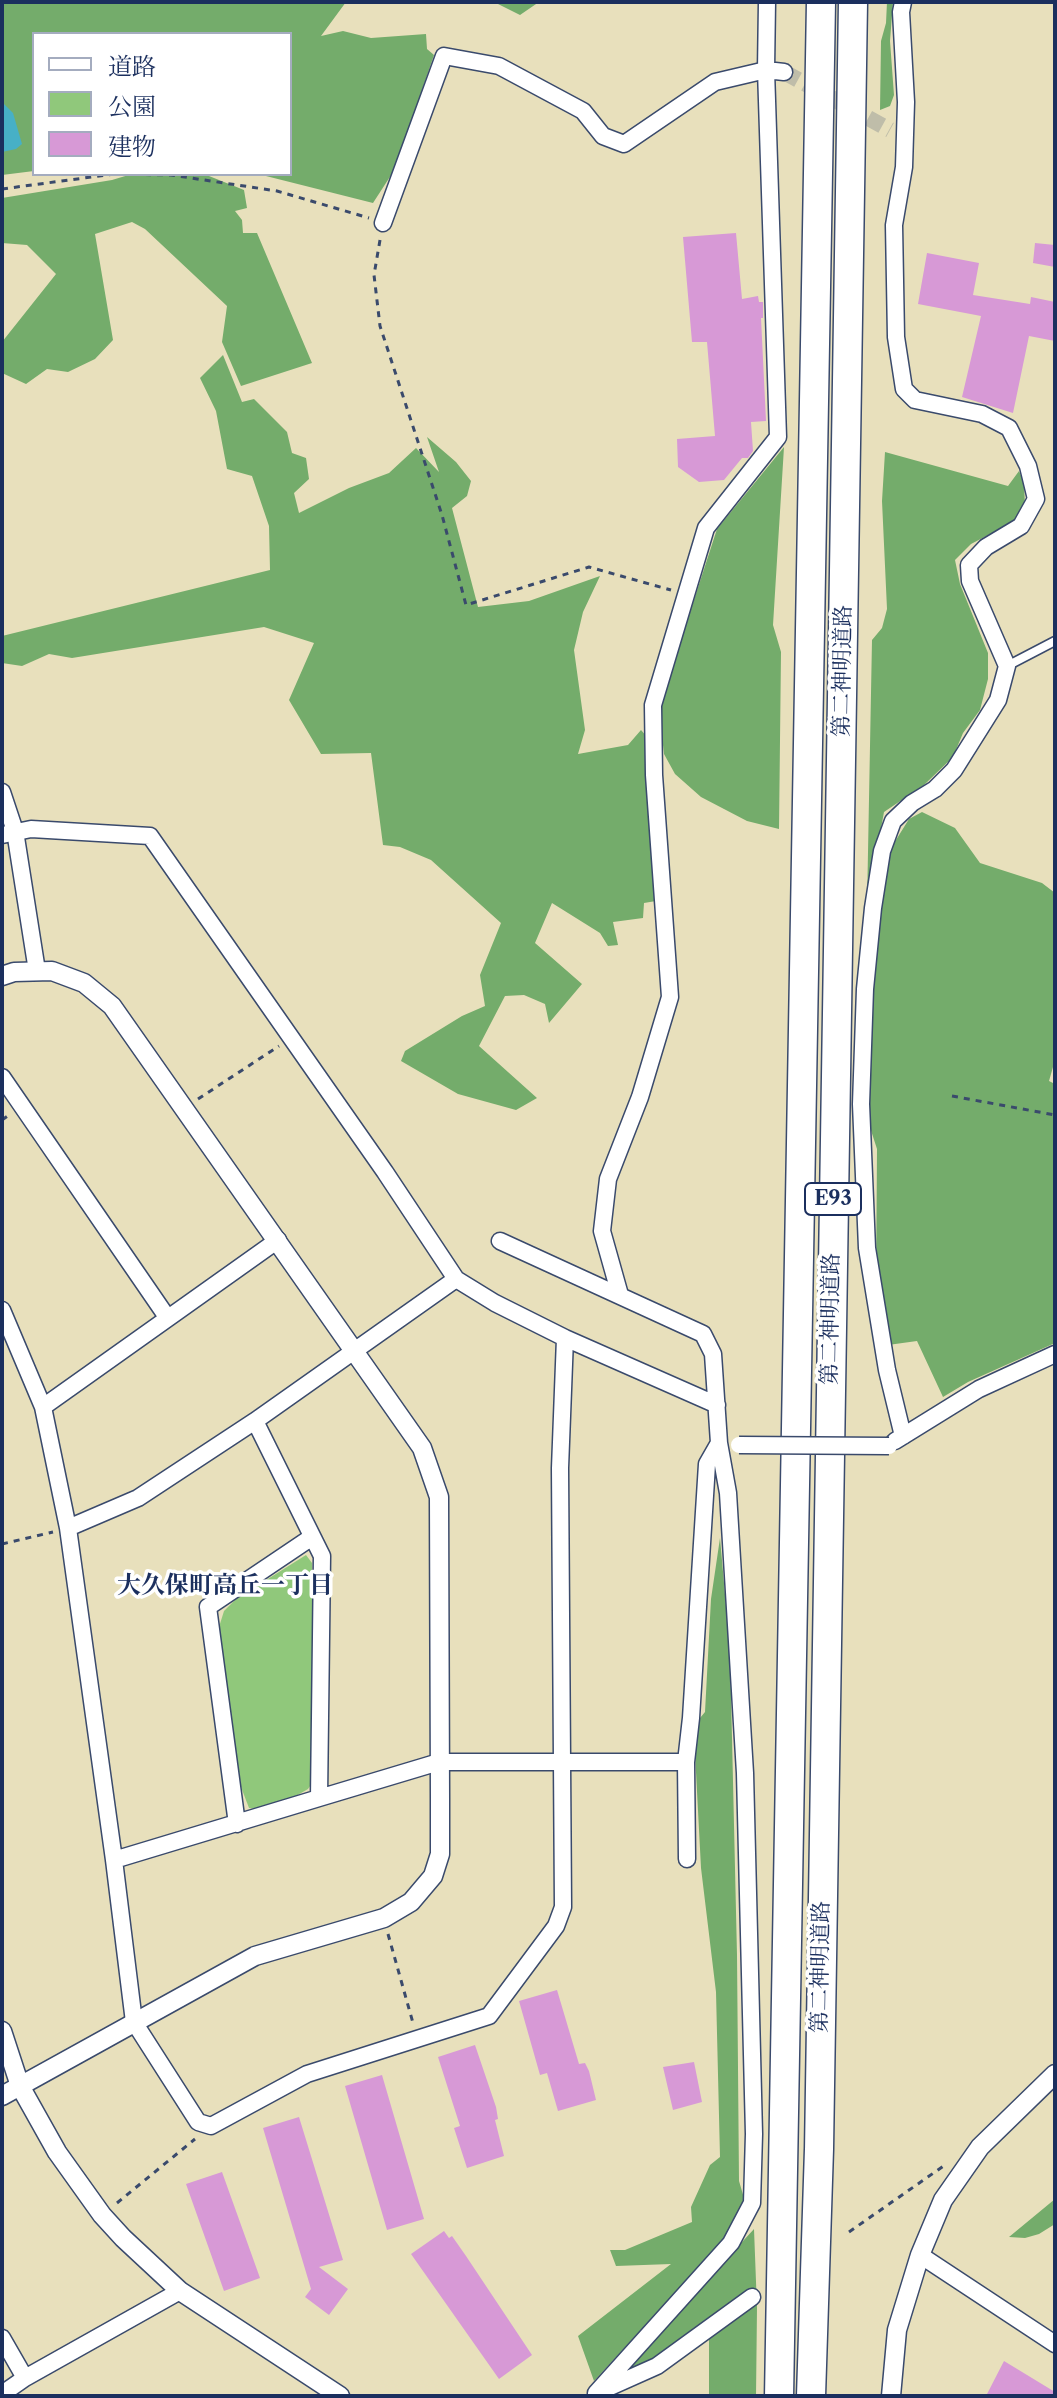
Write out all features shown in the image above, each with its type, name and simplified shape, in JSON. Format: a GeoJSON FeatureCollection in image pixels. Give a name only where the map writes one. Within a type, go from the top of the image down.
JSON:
{"type":"FeatureCollection","features":[{"type":"Feature","properties":{"kind":"highway","name":"第二神明道路"},"geometry":{"type":"LineString","coordinates":[[779,2396],[820,2]]}},
{"type":"Feature","properties":{"kind":"highway","name":"第二神明道路"},"geometry":{"type":"LineString","coordinates":[[811,2396],[819,2149],[853,2]]}},
{"type":"Feature","properties":{"kind":"highway"},"geometry":{"type":"LineString","coordinates":[[852,89],[865,57],[872,2]]}},
{"type":"Feature","properties":{"kind":"street"},"geometry":{"type":"LineString","coordinates":[[620,1295],[602,1231],[608,1179],[640,1097],[670,997],[654,775],[653,705],[706,528],[778,437],[766,70],[767,2]]}},
{"type":"Feature","properties":{"kind":"street"},"geometry":{"type":"LineString","coordinates":[[903,2],[906,102],[897,131],[904,167],[894,225],[896,337],[904,389],[915,400],[982,414],[1009,428],[1028,466],[1036,499],[1021,526],[986,547],[969,565],[970,581],[1007,666],[998,700],[954,770],[893,821],[882,851],[873,908],[865,989],[861,1104],[867,1248],[887,1370],[903,1436]]}},
{"type":"Feature","properties":{"kind":"street"},"geometry":{"type":"LineString","coordinates":[[383,223],[444,56],[499,66],[583,111],[603,136],[624,144],[715,82],[766,70],[784,72]]}},
{"type":"Feature","properties":{"kind":"street"},"geometry":{"type":"LineString","coordinates":[[2,792],[37,971]]}},
{"type":"Feature","properties":{"kind":"street"},"geometry":{"type":"LineString","coordinates":[[9,833],[31,829],[150,836],[456,1279],[495,1303],[565,1338],[717,1405]]}},
{"type":"Feature","properties":{"kind":"street"},"geometry":{"type":"LineString","coordinates":[[2,976],[14,972],[52,971],[84,983],[112,1006],[422,1448],[439,1497],[440,1854],[433,1876],[411,1902],[384,1918],[255,1956],[2,2096]]}},
{"type":"Feature","properties":{"kind":"street"},"geometry":{"type":"LineString","coordinates":[[2,1077],[167,1317]]}},
{"type":"Feature","properties":{"kind":"street"},"geometry":{"type":"LineString","coordinates":[[43,1407],[278,1240]]}},
{"type":"Feature","properties":{"kind":"street"},"geometry":{"type":"LineString","coordinates":[[500,1241],[703,1334],[713,1354],[719,1443],[728,1493],[745,1773],[754,2134],[752,2203],[731,2243],[593,2394]]}},
{"type":"Feature","properties":{"kind":"street"},"geometry":{"type":"LineString","coordinates":[[68,1528],[138,1498],[255,1421],[456,1279]]}},
{"type":"Feature","properties":{"kind":"street"},"geometry":{"type":"LineString","coordinates":[[2,1310],[43,1407],[68,1528],[134,2022],[198,2122],[211,2126],[307,2074],[489,2016],[556,1926],[563,1907],[560,1468],[565,1338]]}},
{"type":"Feature","properties":{"kind":"street"},"geometry":{"type":"LineString","coordinates":[[719,1443],[889,1446],[979,1389],[1055,1354]]}},
{"type":"Feature","properties":{"kind":"street"},"geometry":{"type":"LineString","coordinates":[[255,1421],[322,1556],[319,1798]]}},
{"type":"Feature","properties":{"kind":"street"},"geometry":{"type":"LineString","coordinates":[[687,1859],[686,1762],[707,1464],[719,1443]]}},
{"type":"Feature","properties":{"kind":"street"},"geometry":{"type":"LineString","coordinates":[[237,1824],[208,1607],[312,1537]]}},
{"type":"Feature","properties":{"kind":"street"},"geometry":{"type":"LineString","coordinates":[[114,1860],[439,1762],[686,1762]]}},
{"type":"Feature","properties":{"kind":"street"},"geometry":{"type":"LineString","coordinates":[[2,2031],[20,2086],[57,2152],[102,2215],[158,2273],[180,2291],[340,2396]]}},
{"type":"Feature","properties":{"kind":"street"},"geometry":{"type":"LineString","coordinates":[[891,2396],[897,2330],[920,2255],[943,2200],[980,2147],[1055,2074]]}},
{"type":"Feature","properties":{"kind":"street"},"geometry":{"type":"LineString","coordinates":[[920,2255],[1055,2344]]}},
{"type":"Feature","properties":{"kind":"street"},"geometry":{"type":"LineString","coordinates":[[2,2394],[180,2291]]}},
{"type":"Feature","properties":{"kind":"street"},"geometry":{"type":"LineString","coordinates":[[593,2394],[657,2366],[752,2297]]}},
{"type":"Feature","properties":{"kind":"street"},"geometry":{"type":"LineString","coordinates":[[2,2338],[25,2378]]}},
{"type":"Feature","properties":{"kind":"lane"},"geometry":{"type":"LineString","coordinates":[[1007,666],[1055,641]]}},
{"type":"Feature","properties":{"kind":"path"},"geometry":{"type":"LineString","coordinates":[[2,189],[99,176]]}},
{"type":"Feature","properties":{"kind":"path"},"geometry":{"type":"LineString","coordinates":[[178,176],[277,191],[383,223],[374,275],[380,326],[442,515],[466,605],[589,567],[686,595]]}},
{"type":"Feature","properties":{"kind":"path"},"geometry":{"type":"LineString","coordinates":[[184,1108],[292,1038]]}},
{"type":"Feature","properties":{"kind":"path"},"geometry":{"type":"LineString","coordinates":[[952,1096],[1055,1115]]}},
{"type":"Feature","properties":{"kind":"path"},"geometry":{"type":"LineString","coordinates":[[2,1544],[68,1528]]}},
{"type":"Feature","properties":{"kind":"path"},"geometry":{"type":"LineString","coordinates":[[384,1918],[417,2038]]}},
{"type":"Feature","properties":{"kind":"path"},"geometry":{"type":"LineString","coordinates":[[102,2215],[211,2126]]}},
{"type":"Feature","properties":{"kind":"path"},"geometry":{"type":"LineString","coordinates":[[849,2232],[946,2164]]}},
{"type":"Feature","properties":{"kind":"green space"},"geometry":{"type":"Polygon","coordinates":[[[2,2],[346,2],[321,36],[343,31],[371,38],[426,34],[427,49],[434,55],[395,169],[373,203],[266,176],[292,176],[292,32],[32,32],[32,171],[2,175],[2,2]]]}},
{"type":"Feature","properties":{"kind":"green space"},"geometry":{"type":"Polygon","coordinates":[[[494,2],[539,2],[520,15],[494,2]]]}},
{"type":"Feature","properties":{"kind":"green space"},"geometry":{"type":"Polygon","coordinates":[[[887,2],[893,2],[890,41],[894,95],[890,106],[880,110],[881,41],[887,2]]]}},
{"type":"Feature","properties":{"kind":"green space"},"geometry":{"type":"Polygon","coordinates":[[[125,176],[209,176],[244,190],[247,208],[235,211],[242,220],[243,233],[257,233],[312,363],[241,386],[222,342],[227,306],[145,229],[132,222],[95,234],[113,340],[95,359],[68,372],[47,369],[26,384],[2,373],[2,342],[56,274],[27,245],[2,243],[2,198],[125,176]]]}},
{"type":"Feature","properties":{"kind":"green space"},"geometry":{"type":"Polygon","coordinates":[[[223,355],[242,402],[254,399],[287,432],[292,453],[306,458],[309,479],[294,493],[299,513],[349,488],[389,473],[416,448],[439,472],[427,437],[456,462],[471,481],[467,496],[452,508],[478,607],[529,601],[600,576],[583,612],[574,650],[585,730],[578,754],[628,745],[641,730],[648,738],[656,901],[644,903],[643,918],[613,922],[618,945],[608,946],[600,933],[552,903],[535,943],[582,984],[549,1023],[545,1004],[524,995],[505,996],[479,1046],[537,1098],[516,1110],[458,1094],[401,1061],[405,1051],[462,1016],[485,1006],[480,975],[501,923],[431,860],[400,847],[383,845],[371,753],[321,754],[289,700],[314,643],[264,627],[72,658],[49,654],[22,666],[2,663],[2,636],[270,570],[269,526],[252,476],[227,469],[216,411],[200,378],[223,355]]]}},
{"type":"Feature","properties":{"kind":"green space"},"geometry":{"type":"Polygon","coordinates":[[[784,447],[773,625],[781,652],[779,829],[747,821],[701,797],[675,774],[664,754],[661,727],[668,668],[682,637],[717,529],[784,447]]]}},
{"type":"Feature","properties":{"kind":"green space"},"geometry":{"type":"Polygon","coordinates":[[[885,452],[1008,486],[1019,471],[1024,483],[1025,506],[1013,522],[971,544],[955,560],[960,584],[988,653],[988,679],[980,710],[963,733],[953,757],[924,785],[884,812],[867,905],[872,640],[882,628],[887,609],[882,501],[885,452]]]}},
{"type":"Feature","properties":{"kind":"green space"},"geometry":{"type":"Polygon","coordinates":[[[922,812],[955,828],[980,863],[1042,883],[1055,893],[1055,1060],[1049,1081],[1055,1084],[1055,1343],[968,1382],[943,1397],[917,1341],[888,1345],[876,1288],[877,1149],[867,1118],[870,1011],[880,911],[891,848],[909,819],[922,812]]]}},
{"type":"Feature","properties":{"kind":"green space"},"geometry":{"type":"Polygon","coordinates":[[[720,1538],[730,1651],[739,2181],[744,2198],[729,2234],[594,2381],[578,2336],[671,2264],[616,2266],[610,2250],[625,2250],[692,2222],[691,2207],[710,2165],[720,2157],[716,1992],[701,1868],[695,1753],[700,1718],[705,1712],[711,1599],[720,1538]]]}},
{"type":"Feature","properties":{"kind":"green space"},"geometry":{"type":"Polygon","coordinates":[[[306,1555],[312,1563],[313,1782],[308,1789],[289,1800],[249,1808],[241,1787],[219,1627],[224,1611],[236,1599],[306,1555]]]}},
{"type":"Feature","properties":{"kind":"green space"},"geometry":{"type":"Polygon","coordinates":[[[1055,2199],[1055,2224],[1025,2238],[1009,2237],[1055,2199]]]}},
{"type":"Feature","properties":{"kind":"green space"},"geometry":{"type":"Polygon","coordinates":[[[754,2229],[756,2396],[709,2396],[709,2331],[656,2360],[622,2373],[754,2229]]]}},
{"type":"Feature","properties":{"kind":"water"},"geometry":{"type":"Polygon","coordinates":[[[2,102],[13,113],[22,144],[16,149],[2,152],[2,102]]]}},
{"type":"Feature","properties":{"kind":"building"},"geometry":{"type":"Polygon","coordinates":[[[736,233],[742,299],[758,296],[759,302],[763,302],[761,318],[766,421],[751,422],[753,451],[748,458],[742,458],[724,480],[699,482],[678,467],[677,439],[715,436],[707,342],[692,342],[683,237],[736,233]]]}},
{"type":"Feature","properties":{"kind":"building"},"geometry":{"type":"Polygon","coordinates":[[[1035,243],[1055,245],[1055,267],[1033,263],[1035,243]]]}},
{"type":"Feature","properties":{"kind":"building"},"geometry":{"type":"Polygon","coordinates":[[[927,253],[979,263],[973,295],[1030,304],[1031,297],[1055,302],[1055,341],[1029,336],[1013,413],[962,397],[981,316],[918,304],[927,253]]]}},
{"type":"Feature","properties":{"kind":"building"},"geometry":{"type":"Polygon","coordinates":[[[557,1990],[579,2064],[585,2063],[589,2071],[596,2100],[558,2111],[547,2073],[540,2075],[519,2001],[557,1990]]]}},
{"type":"Feature","properties":{"kind":"building"},"geometry":{"type":"Polygon","coordinates":[[[475,2045],[496,2107],[498,2119],[495,2120],[504,2156],[467,2168],[454,2128],[460,2126],[438,2057],[475,2045]]]}},
{"type":"Feature","properties":{"kind":"building"},"geometry":{"type":"Polygon","coordinates":[[[694,2062],[702,2102],[673,2110],[663,2067],[694,2062]]]}},
{"type":"Feature","properties":{"kind":"building"},"geometry":{"type":"Polygon","coordinates":[[[382,2075],[424,2219],[387,2230],[345,2086],[382,2075]]]}},
{"type":"Feature","properties":{"kind":"building"},"geometry":{"type":"Polygon","coordinates":[[[299,2117],[343,2260],[319,2267],[348,2289],[329,2315],[305,2297],[311,2289],[263,2128],[299,2117]]]}},
{"type":"Feature","properties":{"kind":"building"},"geometry":{"type":"Polygon","coordinates":[[[222,2172],[260,2278],[224,2291],[186,2184],[222,2172]]]}},
{"type":"Feature","properties":{"kind":"building"},"geometry":{"type":"Polygon","coordinates":[[[444,2231],[449,2238],[452,2236],[532,2355],[499,2379],[411,2254],[444,2231]]]}},
{"type":"Feature","properties":{"kind":"building"},"geometry":{"type":"Polygon","coordinates":[[[1004,2361],[1055,2392],[1055,2396],[986,2396],[1004,2361]]]}},
{"type":"Feature","properties":{"kind":"tunnel"},"geometry":{"type":"LineString","coordinates":[[784,72],[890,130]]}},
{"type":"Feature","properties":{"kind":"district","name":"大久保町高丘一丁目"},"geometry":{"type":"Point","coordinates":[225,1586]}}]}
